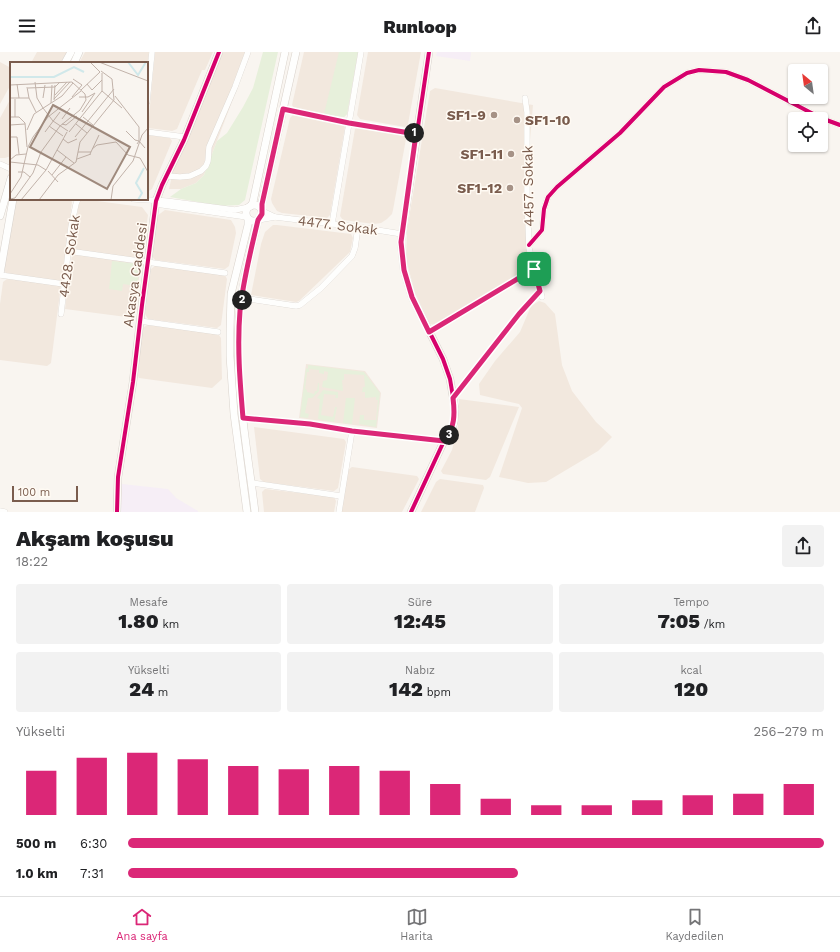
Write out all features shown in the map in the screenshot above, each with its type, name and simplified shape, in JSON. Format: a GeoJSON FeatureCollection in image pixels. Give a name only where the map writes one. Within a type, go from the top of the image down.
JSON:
{"type":"FeatureCollection","features":[{"type":"Feature","properties":{"kind":"street"},"geometry":{"type":"LineString","coordinates":[[66,62],[71,52]]}},
{"type":"Feature","properties":{"kind":"street"},"geometry":{"type":"LineString","coordinates":[[74,62],[79,52]]}},
{"type":"Feature","properties":{"kind":"street"},"geometry":{"type":"LineString","coordinates":[[148,90],[152,52]]}},
{"type":"Feature","properties":{"kind":"street","name":"Akasya Caddesi"},"geometry":{"type":"LineString","coordinates":[[117,512],[118,478],[133,382],[147,262],[156,203],[162,185],[185,137],[219,52]]}},
{"type":"Feature","properties":{"kind":"street"},"geometry":{"type":"LineString","coordinates":[[167,176],[180,178],[190,176],[201,171],[206,166],[208,161],[209,146],[235,88],[248,52]]}},
{"type":"Feature","properties":{"kind":"street"},"geometry":{"type":"LineString","coordinates":[[247,512],[234,414],[230,356],[231,294],[248,225],[246,212],[253,202],[285,52]]}},
{"type":"Feature","properties":{"kind":"street"},"geometry":{"type":"LineString","coordinates":[[255,512],[243,418],[238,361],[242,298],[258,220],[262,216],[262,204],[296,52]]}},
{"type":"Feature","properties":{"kind":"street"},"geometry":{"type":"LineString","coordinates":[[332,224],[362,52]]}},
{"type":"Feature","properties":{"kind":"street"},"geometry":{"type":"LineString","coordinates":[[411,512],[444,441],[450,435],[454,422],[455,409],[450,379],[443,359],[412,297],[404,270],[401,242],[429,52]]}},
{"type":"Feature","properties":{"kind":"street"},"geometry":{"type":"LineString","coordinates":[[529,245],[542,230],[544,209],[548,197],[557,187],[620,133],[664,87],[687,73],[699,70],[726,72],[748,80],[821,118],[840,125]]}},
{"type":"Feature","properties":{"kind":"street","name":"4457. Sokak"},"geometry":{"type":"LineString","coordinates":[[453,398],[519,314],[541,294],[529,245],[527,196],[527,112],[525,98]]}},
{"type":"Feature","properties":{"kind":"street"},"geometry":{"type":"LineString","coordinates":[[283,109],[349,123],[416,134]]}},
{"type":"Feature","properties":{"kind":"street"},"geometry":{"type":"LineString","coordinates":[[148,132],[185,137]]}},
{"type":"Feature","properties":{"kind":"street"},"geometry":{"type":"LineString","coordinates":[[0,164],[10,169]]}},
{"type":"Feature","properties":{"kind":"street"},"geometry":{"type":"LineString","coordinates":[[0,216],[10,181]]}},
{"type":"Feature","properties":{"kind":"street"},"geometry":{"type":"LineString","coordinates":[[13,200],[0,275],[64,284]]}},
{"type":"Feature","properties":{"kind":"street","name":"4428. Sokak"},"geometry":{"type":"LineString","coordinates":[[61,314],[71,227],[78,200]]}},
{"type":"Feature","properties":{"kind":"street"},"geometry":{"type":"LineString","coordinates":[[140,200],[247,218],[253,221],[274,217]]}},
{"type":"Feature","properties":{"kind":"street"},"geometry":{"type":"LineString","coordinates":[[156,203],[235,210],[250,206],[257,206],[262,211],[274,217]]}},
{"type":"Feature","properties":{"kind":"street","name":"4477. Sokak"},"geometry":{"type":"LineString","coordinates":[[274,217],[402,234]]}},
{"type":"Feature","properties":{"kind":"street"},"geometry":{"type":"LineString","coordinates":[[242,298],[296,306],[300,305],[321,288],[352,256],[355,248],[358,227]]}},
{"type":"Feature","properties":{"kind":"street"},"geometry":{"type":"LineString","coordinates":[[68,251],[225,273]]}},
{"type":"Feature","properties":{"kind":"street"},"geometry":{"type":"LineString","coordinates":[[429,332],[534,269]]}},
{"type":"Feature","properties":{"kind":"street"},"geometry":{"type":"LineString","coordinates":[[140,321],[218,332]]}},
{"type":"Feature","properties":{"kind":"street"},"geometry":{"type":"LineString","coordinates":[[243,418],[310,424],[352,431],[444,441]]}},
{"type":"Feature","properties":{"kind":"street"},"geometry":{"type":"LineString","coordinates":[[339,512],[352,431]]}},
{"type":"Feature","properties":{"kind":"street"},"geometry":{"type":"LineString","coordinates":[[252,483],[341,496]]}},
{"type":"Feature","properties":{"kind":"street"},"geometry":{"type":"LineString","coordinates":[[0,511],[5,512]]}},
{"type":"Feature","properties":{"kind":"shaded area"},"geometry":{"type":"Polygon","coordinates":[[[37,52],[67,52],[61,62],[32,62],[37,52]]]}},
{"type":"Feature","properties":{"kind":"shaded area"},"geometry":{"type":"Polygon","coordinates":[[[85,52],[149,52],[148,62],[80,62],[85,52]]]}},
{"type":"Feature","properties":{"kind":"shaded area"},"geometry":{"type":"Polygon","coordinates":[[[155,52],[213,52],[205,70],[202,70],[177,129],[172,131],[148,128],[155,52]]]}},
{"type":"Feature","properties":{"kind":"shaded area"},"geometry":{"type":"Polygon","coordinates":[[[223,52],[251,52],[204,175],[196,183],[181,189],[169,189],[174,167],[223,52]]]}},
{"type":"Feature","properties":{"kind":"shaded area"},"geometry":{"type":"Polygon","coordinates":[[[304,52],[358,52],[347,114],[344,117],[295,109],[292,105],[304,52]]]}},
{"type":"Feature","properties":{"kind":"shaded area"},"geometry":{"type":"Polygon","coordinates":[[[368,52],[421,52],[408,124],[405,127],[360,119],[357,115],[368,52]]]}},
{"type":"Feature","properties":{"kind":"shaded area"},"geometry":{"type":"Polygon","coordinates":[[[437,52],[471,52],[470,61],[436,56],[437,52]]]}},
{"type":"Feature","properties":{"kind":"shaded area"},"geometry":{"type":"Polygon","coordinates":[[[0,62],[10,67],[10,86],[0,104],[0,62]]]}},
{"type":"Feature","properties":{"kind":"shaded area"},"geometry":{"type":"Polygon","coordinates":[[[435,88],[533,105],[525,199],[527,270],[435,325],[430,324],[415,293],[406,259],[407,230],[430,91],[435,88]]]}},
{"type":"Feature","properties":{"kind":"shaded area"},"geometry":{"type":"Polygon","coordinates":[[[10,100],[10,156],[5,158],[0,158],[0,118],[10,100]]]}},
{"type":"Feature","properties":{"kind":"shaded area"},"geometry":{"type":"Polygon","coordinates":[[[293,115],[342,124],[345,127],[330,215],[327,218],[282,213],[277,211],[272,203],[271,199],[290,118],[293,115]]]}},
{"type":"Feature","properties":{"kind":"shaded area"},"geometry":{"type":"Polygon","coordinates":[[[358,127],[403,134],[406,139],[392,214],[381,223],[374,224],[343,220],[340,216],[355,129],[358,127]]]}},
{"type":"Feature","properties":{"kind":"shaded area"},"geometry":{"type":"Polygon","coordinates":[[[148,135],[170,138],[172,141],[152,189],[148,191],[148,135]]]}},
{"type":"Feature","properties":{"kind":"shaded area"},"geometry":{"type":"Polygon","coordinates":[[[17,200],[71,200],[72,202],[62,281],[7,274],[4,270],[17,200]]]}},
{"type":"Feature","properties":{"kind":"shaded area"},"geometry":{"type":"Polygon","coordinates":[[[81,200],[90,200],[142,207],[148,215],[142,259],[72,250],[79,202],[81,200]]]}},
{"type":"Feature","properties":{"kind":"shaded area"},"geometry":{"type":"Polygon","coordinates":[[[165,210],[231,220],[235,227],[236,233],[229,266],[225,269],[155,260],[152,256],[157,216],[165,210]]]}},
{"type":"Feature","properties":{"kind":"shaded area"},"geometry":{"type":"Polygon","coordinates":[[[273,225],[351,234],[353,238],[350,252],[299,301],[296,302],[251,295],[261,244],[265,232],[273,225]]]}},
{"type":"Feature","properties":{"kind":"shaded area"},"geometry":{"type":"Polygon","coordinates":[[[72,254],[141,263],[134,318],[65,309],[72,254]]]}},
{"type":"Feature","properties":{"kind":"shaded area"},"geometry":{"type":"Polygon","coordinates":[[[155,266],[225,275],[227,279],[221,325],[217,328],[148,319],[145,314],[151,269],[155,266]]]}},
{"type":"Feature","properties":{"kind":"shaded area"},"geometry":{"type":"Polygon","coordinates":[[[7,279],[61,285],[51,363],[47,366],[0,360],[0,304],[3,282],[7,279]]]}},
{"type":"Feature","properties":{"kind":"shaded area"},"geometry":{"type":"Polygon","coordinates":[[[539,301],[545,303],[555,314],[562,365],[572,391],[596,422],[612,437],[598,451],[546,482],[528,483],[499,477],[522,408],[519,404],[480,395],[479,384],[495,361],[520,332],[531,306],[539,301]]]}},
{"type":"Feature","properties":{"kind":"shaded area"},"geometry":{"type":"Polygon","coordinates":[[[147,325],[218,334],[221,338],[222,379],[212,388],[139,378],[137,374],[143,328],[147,325]]]}},
{"type":"Feature","properties":{"kind":"shaded area"},"geometry":{"type":"Polygon","coordinates":[[[306,364],[365,371],[381,393],[377,428],[299,418],[306,364]]]}},
{"type":"Feature","properties":{"kind":"shaded area"},"geometry":{"type":"Polygon","coordinates":[[[459,399],[519,407],[490,477],[486,480],[443,474],[441,471],[452,450],[458,426],[459,399]]]}},
{"type":"Feature","properties":{"kind":"shaded area"},"geometry":{"type":"Polygon","coordinates":[[[254,427],[344,439],[346,442],[338,488],[334,491],[264,482],[260,479],[254,427]]]}},
{"type":"Feature","properties":{"kind":"shaded area"},"geometry":{"type":"Polygon","coordinates":[[[352,467],[417,476],[419,479],[402,512],[341,512],[348,470],[352,467]]]}},
{"type":"Feature","properties":{"kind":"shaded area"},"geometry":{"type":"Polygon","coordinates":[[[440,479],[483,485],[484,488],[475,512],[421,512],[436,482],[440,479]]]}},
{"type":"Feature","properties":{"kind":"shaded area"},"geometry":{"type":"Polygon","coordinates":[[[122,484],[168,489],[176,498],[198,512],[121,512],[122,484]]]}},
{"type":"Feature","properties":{"kind":"shaded area"},"geometry":{"type":"Polygon","coordinates":[[[265,489],[334,497],[336,501],[334,512],[264,512],[262,492],[265,489]]]}},
{"type":"Feature","properties":{"kind":"green space"},"geometry":{"type":"Polygon","coordinates":[[[263,52],[278,52],[245,200],[239,205],[220,206],[170,197],[181,189],[196,183],[204,175],[217,141],[227,133],[253,88],[263,52]]]}},
{"type":"Feature","properties":{"kind":"green space"},"geometry":{"type":"Polygon","coordinates":[[[339,52],[358,52],[347,114],[344,117],[324,114],[339,52]]]}},
{"type":"Feature","properties":{"kind":"green space"},"geometry":{"type":"Polygon","coordinates":[[[112,261],[140,264],[137,286],[123,284],[122,291],[109,289],[112,261]]]}},
{"type":"Feature","properties":{"kind":"green space"},"geometry":{"type":"Polygon","coordinates":[[[308,365],[364,372],[380,393],[376,427],[359,424],[360,415],[364,415],[364,420],[376,420],[378,400],[376,400],[376,397],[365,398],[365,392],[362,392],[363,387],[365,387],[364,375],[344,374],[344,380],[342,380],[343,391],[322,387],[323,381],[327,380],[328,372],[324,371],[324,374],[319,373],[319,370],[309,369],[309,372],[307,372],[305,389],[307,392],[314,394],[315,391],[317,391],[319,383],[319,391],[312,398],[308,398],[305,413],[309,414],[308,418],[300,417],[306,368],[308,369],[308,365]]]}},
{"type":"Feature","properties":{"kind":"green space"},"geometry":{"type":"Polygon","coordinates":[[[323,390],[338,392],[338,398],[335,398],[336,395],[324,394],[321,415],[333,417],[335,407],[337,407],[334,422],[318,419],[320,399],[317,398],[323,390]]]}},
{"type":"Feature","properties":{"kind":"green space"},"geometry":{"type":"Polygon","coordinates":[[[346,398],[355,398],[352,424],[343,423],[346,398]]]}},
{"type":"Feature","properties":{"kind":"cycle path"},"geometry":{"type":"LineString","coordinates":[[117,512],[118,477],[133,382],[156,201],[162,185],[184,140],[219,52]]}},
{"type":"Feature","properties":{"kind":"cycle path"},"geometry":{"type":"LineString","coordinates":[[411,512],[444,441],[450,435],[454,422],[455,409],[450,379],[443,359],[412,297],[404,270],[401,242],[429,52]]}},
{"type":"Feature","properties":{"kind":"cycle path"},"geometry":{"type":"LineString","coordinates":[[529,245],[542,230],[544,209],[548,197],[557,187],[620,133],[664,87],[687,73],[699,70],[726,72],[748,80],[821,118],[840,125]]}},
{"type":"Feature","properties":{"kind":"place","name":"SF1-9"},"geometry":{"type":"Point","coordinates":[494,115]}},
{"type":"Feature","properties":{"kind":"place","name":"SF1-10"},"geometry":{"type":"Point","coordinates":[517,120]}},
{"type":"Feature","properties":{"kind":"place","name":"SF1-11"},"geometry":{"type":"Point","coordinates":[511,154]}},
{"type":"Feature","properties":{"kind":"place","name":"SF1-12"},"geometry":{"type":"Point","coordinates":[510,188]}},
{"type":"Feature","properties":{"kind":"route"},"geometry":{"type":"LineString","coordinates":[[283,109],[349,123],[416,134],[401,242],[404,270],[412,297],[429,332],[534,269],[540,291],[519,314],[453,398],[455,409],[454,422],[450,435],[444,441],[352,431],[310,424],[243,418],[238,361],[240,309],[258,220],[262,216],[262,204],[283,109]]}}]}
